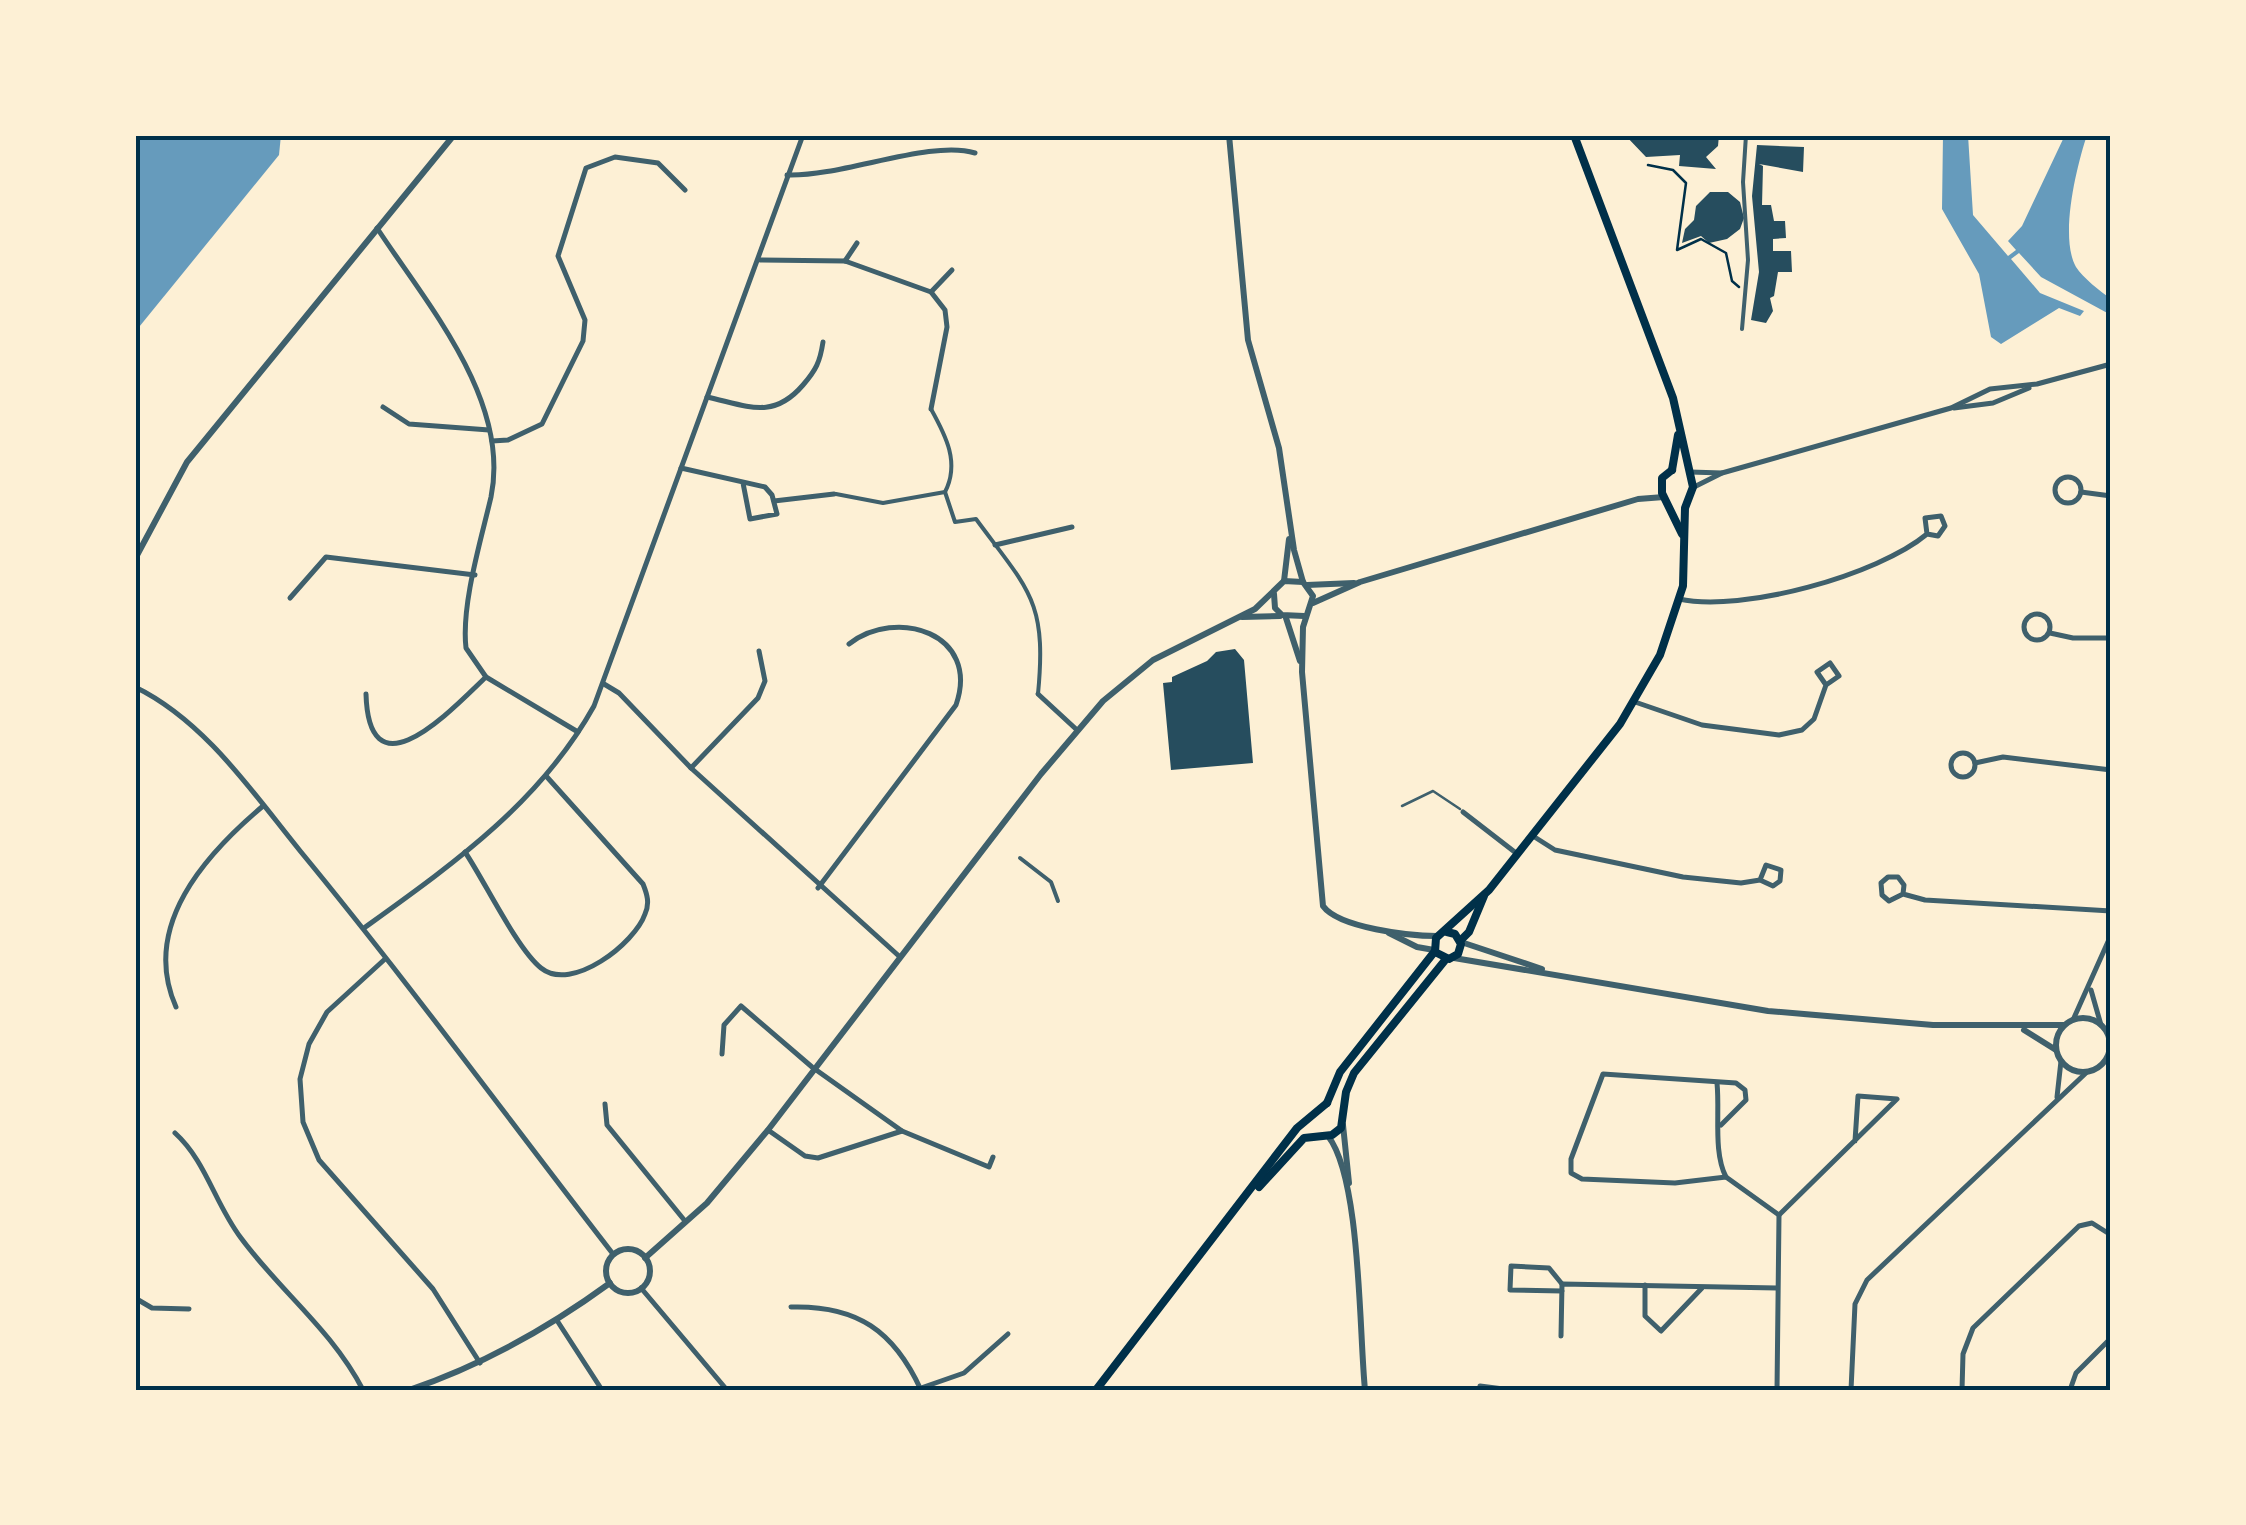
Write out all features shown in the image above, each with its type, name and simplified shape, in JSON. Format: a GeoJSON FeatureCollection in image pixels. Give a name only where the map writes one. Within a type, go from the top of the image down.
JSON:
{"type":"FeatureCollection","features":[{"type":"Feature","properties":{"kind":"main road"},"geometry":{"type":"LineString","coordinates":[[1096,1390],[1230,1220],[1286,1141],[1326,1103],[1340,1072],[1434,950],[1442,934],[1484,896],[1533,836],[1635,702],[1660,655],[1679,599],[1686,500],[1693,487],[1669,383],[1574,135]]}},
{"type":"Feature","properties":{"kind":"main road"},"geometry":{"type":"LineString","coordinates":[[1679,428],[1672,470],[1660,483],[1684,542]]}},
{"type":"Feature","properties":{"kind":"main road"},"geometry":{"type":"LineString","coordinates":[[1672,470],[1688,472]]}},
{"type":"Feature","properties":{"kind":"main road"},"geometry":{"type":"LineString","coordinates":[[1667,499],[1686,500]]}},
{"type":"Feature","properties":{"kind":"main road"},"geometry":{"type":"LineString","coordinates":[[1230,1220],[1294,1147],[1343,1125],[1342,1113],[1354,1072],[1450,958],[1469,932],[1484,896]]}},
{"type":"Feature","properties":{"kind":"main road"},"geometry":{"type":"LineString","coordinates":[[1442,934],[1460,941]]}},
{"type":"Feature","properties":{"kind":"main road"},"geometry":{"type":"LineString","coordinates":[[1434,950],[1450,958]]}},
{"type":"Feature","properties":{"kind":"main road"},"geometry":{"type":"LineString","coordinates":[[1326,1103],[1342,1113]]}},
{"type":"Feature","properties":{"kind":"main road"},"geometry":{"type":"LineString","coordinates":[[1312,1114],[1324,1134]]}},
{"type":"Feature","properties":{"kind":"street"},"geometry":{"type":"LineString","coordinates":[[135,559],[187,462],[454,135]]}},
{"type":"Feature","properties":{"kind":"street"},"geometry":{"type":"LineString","coordinates":[[364,928],[514,814],[579,733],[604,684],[760,260],[801,135]]}},
{"type":"Feature","properties":{"kind":"street"},"geometry":{"type":"LineString","coordinates":[[1229,135],[1248,340],[1279,448],[1290,532],[1312,604]]}},
{"type":"Feature","properties":{"kind":"street"},"geometry":{"type":"LineString","coordinates":[[1742,329],[1746,289],[1746,135]]}},
{"type":"Feature","properties":{"kind":"street"},"geometry":{"type":"LineString","coordinates":[[787,175],[905,159],[939,149],[975,153]]}},
{"type":"Feature","properties":{"kind":"street"},"geometry":{"type":"LineString","coordinates":[[492,442],[508,440],[542,424],[584,341],[585,320],[558,256],[586,168],[615,156],[658,164],[685,190]]}},
{"type":"Feature","properties":{"kind":"street"},"geometry":{"type":"LineString","coordinates":[[377,228],[474,385],[492,442],[491,496],[466,648],[486,677],[579,733]]}},
{"type":"Feature","properties":{"kind":"street"},"geometry":{"type":"LineString","coordinates":[[845,261],[857,243]]}},
{"type":"Feature","properties":{"kind":"street"},"geometry":{"type":"LineString","coordinates":[[760,260],[845,261],[931,292],[945,310],[946,328],[932,410],[945,435],[954,468],[946,492],[955,522],[976,519],[1031,596],[1043,639],[1038,694],[1076,730]]}},
{"type":"Feature","properties":{"kind":"street"},"geometry":{"type":"LineString","coordinates":[[931,292],[952,270]]}},
{"type":"Feature","properties":{"kind":"street"},"geometry":{"type":"LineString","coordinates":[[707,397],[769,409],[787,403],[820,366],[823,342]]}},
{"type":"Feature","properties":{"kind":"street"},"geometry":{"type":"LineString","coordinates":[[1951,408],[1990,389],[2036,384],[2111,364]]}},
{"type":"Feature","properties":{"kind":"street"},"geometry":{"type":"LineString","coordinates":[[1693,487],[1722,473],[1951,408],[1993,403],[2036,384]]}},
{"type":"Feature","properties":{"kind":"street"},"geometry":{"type":"LineString","coordinates":[[383,407],[408,424],[489,430]]}},
{"type":"Feature","properties":{"kind":"street"},"geometry":{"type":"LineString","coordinates":[[681,468],[765,486],[777,514],[750,519],[743,483]]}},
{"type":"Feature","properties":{"kind":"street"},"geometry":{"type":"LineString","coordinates":[[1688,472],[1722,473]]}},
{"type":"Feature","properties":{"kind":"street"},"geometry":{"type":"LineString","coordinates":[[2070,477],[2078,482],[2081,492],[2076,500],[2066,503],[2058,498],[2055,488],[2060,480],[2070,477]]}},
{"type":"Feature","properties":{"kind":"street"},"geometry":{"type":"LineString","coordinates":[[774,501],[834,494],[883,502],[946,492]]}},
{"type":"Feature","properties":{"kind":"street"},"geometry":{"type":"LineString","coordinates":[[2081,492],[2111,496]]}},
{"type":"Feature","properties":{"kind":"street"},"geometry":{"type":"LineString","coordinates":[[1434,950],[1337,917],[1322,906],[1302,672],[1305,615],[1312,604],[1360,582],[1638,499],[1667,499]]}},
{"type":"Feature","properties":{"kind":"street"},"geometry":{"type":"LineString","coordinates":[[1941,516],[1943,532],[1935,537],[1926,534],[1926,518],[1941,516]]}},
{"type":"Feature","properties":{"kind":"street"},"geometry":{"type":"LineString","coordinates":[[995,545],[1072,528]]}},
{"type":"Feature","properties":{"kind":"street"},"geometry":{"type":"LineString","coordinates":[[646,1258],[687,1223],[768,1130],[812,1067],[1076,730],[1138,670],[1241,617],[1274,594],[1284,582],[1290,532]]}},
{"type":"Feature","properties":{"kind":"street"},"geometry":{"type":"LineString","coordinates":[[1679,599],[1715,602],[1809,588],[1905,549],[1926,534]]}},
{"type":"Feature","properties":{"kind":"street"},"geometry":{"type":"LineString","coordinates":[[290,598],[326,557],[475,575]]}},
{"type":"Feature","properties":{"kind":"street"},"geometry":{"type":"LineString","coordinates":[[1284,582],[1360,582]]}},
{"type":"Feature","properties":{"kind":"street"},"geometry":{"type":"LineString","coordinates":[[1274,594],[1302,672]]}},
{"type":"Feature","properties":{"kind":"street"},"geometry":{"type":"LineString","coordinates":[[2042,614],[2050,622],[2049,632],[2042,639],[2032,640],[2025,633],[2024,622],[2031,615],[2042,614]]}},
{"type":"Feature","properties":{"kind":"street"},"geometry":{"type":"LineString","coordinates":[[1241,617],[1305,615]]}},
{"type":"Feature","properties":{"kind":"street"},"geometry":{"type":"LineString","coordinates":[[818,888],[956,704],[962,686],[951,648],[934,634],[912,628],[866,631],[849,644]]}},
{"type":"Feature","properties":{"kind":"street"},"geometry":{"type":"LineString","coordinates":[[2049,632],[2072,638],[2111,638]]}},
{"type":"Feature","properties":{"kind":"street"},"geometry":{"type":"LineString","coordinates":[[691,768],[758,698],[765,682],[759,651]]}},
{"type":"Feature","properties":{"kind":"street"},"geometry":{"type":"LineString","coordinates":[[1635,702],[1702,725],[1786,735],[1814,719],[1826,685],[1839,676],[1830,663],[1817,672],[1826,685]]}},
{"type":"Feature","properties":{"kind":"street"},"geometry":{"type":"LineString","coordinates":[[366,694],[367,712],[376,734],[405,744],[422,737],[486,677]]}},
{"type":"Feature","properties":{"kind":"street"},"geometry":{"type":"LineString","coordinates":[[604,684],[620,693],[691,768],[818,888],[900,957]]}},
{"type":"Feature","properties":{"kind":"street"},"geometry":{"type":"LineString","coordinates":[[135,687],[162,700],[204,738],[263,806],[364,928],[613,1254]]}},
{"type":"Feature","properties":{"kind":"street"},"geometry":{"type":"LineString","coordinates":[[1975,763],[1961,754],[1951,765],[1957,776],[1966,777],[1975,763],[2002,757],[2111,770]]}},
{"type":"Feature","properties":{"kind":"street"},"geometry":{"type":"LineString","coordinates":[[464,852],[539,967],[560,976],[590,970],[639,924],[648,898],[643,884],[547,777]]}},
{"type":"Feature","properties":{"kind":"street"},"geometry":{"type":"LineString","coordinates":[[176,1007],[167,987],[168,952],[188,884],[216,846],[263,806]]}},
{"type":"Feature","properties":{"kind":"street"},"geometry":{"type":"LineString","coordinates":[[1463,812],[1518,855]]}},
{"type":"Feature","properties":{"kind":"street"},"geometry":{"type":"LineString","coordinates":[[1533,836],[1555,850],[1683,878],[1742,883],[1760,880],[1776,885],[1781,870],[1774,864],[1766,865],[1760,880]]}},
{"type":"Feature","properties":{"kind":"street"},"geometry":{"type":"LineString","coordinates":[[1020,858],[1050,882],[1058,901]]}},
{"type":"Feature","properties":{"kind":"street"},"geometry":{"type":"LineString","coordinates":[[1888,876],[1898,877],[1904,884],[1903,894],[1896,900],[1886,899],[1880,892],[1881,882],[1888,876]]}},
{"type":"Feature","properties":{"kind":"street"},"geometry":{"type":"LineString","coordinates":[[1903,894],[1925,900],[2111,911]]}},
{"type":"Feature","properties":{"kind":"street"},"geometry":{"type":"LineString","coordinates":[[1383,930],[1442,934]]}},
{"type":"Feature","properties":{"kind":"street"},"geometry":{"type":"LineString","coordinates":[[2073,1020],[2111,936]]}},
{"type":"Feature","properties":{"kind":"street"},"geometry":{"type":"LineString","coordinates":[[1460,941],[1562,976]]}},
{"type":"Feature","properties":{"kind":"street"},"geometry":{"type":"LineString","coordinates":[[1450,958],[1753,1010],[2018,1028],[2064,1025],[2088,1018],[2102,1025]]}},
{"type":"Feature","properties":{"kind":"street"},"geometry":{"type":"LineString","coordinates":[[386,959],[327,1012],[309,1044],[300,1078],[303,1122],[319,1160],[434,1289],[480,1363]]}},
{"type":"Feature","properties":{"kind":"street"},"geometry":{"type":"LineString","coordinates":[[1851,1390],[1854,1304],[1867,1280],[2056,1100],[2087,1072],[2101,1065],[2110,1052],[2110,1036],[2102,1025],[2091,987]]}},
{"type":"Feature","properties":{"kind":"street"},"geometry":{"type":"LineString","coordinates":[[722,1054],[724,1026],[741,1006],[812,1067],[902,1132],[989,1167],[993,1156]]}},
{"type":"Feature","properties":{"kind":"street"},"geometry":{"type":"LineString","coordinates":[[2056,1050],[2064,1025]]}},
{"type":"Feature","properties":{"kind":"street"},"geometry":{"type":"LineString","coordinates":[[2018,1028],[2056,1050],[2070,1069],[2087,1072]]}},
{"type":"Feature","properties":{"kind":"street"},"geometry":{"type":"LineString","coordinates":[[2056,1100],[2061,1061]]}},
{"type":"Feature","properties":{"kind":"street"},"geometry":{"type":"LineString","coordinates":[[1722,1125],[1746,1100],[1746,1090],[1736,1083],[1603,1074],[1570,1159],[1572,1173],[1582,1179],[1675,1184],[1726,1177]]}},
{"type":"Feature","properties":{"kind":"street"},"geometry":{"type":"LineString","coordinates":[[1717,1083],[1722,1125],[1716,1158],[1726,1177],[1779,1215]]}},
{"type":"Feature","properties":{"kind":"street"},"geometry":{"type":"LineString","coordinates":[[1777,1390],[1779,1215],[1854,1142],[1897,1099],[1858,1096],[1854,1142]]}},
{"type":"Feature","properties":{"kind":"street"},"geometry":{"type":"LineString","coordinates":[[605,1104],[607,1125],[687,1223]]}},
{"type":"Feature","properties":{"kind":"street"},"geometry":{"type":"LineString","coordinates":[[1343,1125],[1365,1390]]}},
{"type":"Feature","properties":{"kind":"street"},"geometry":{"type":"LineString","coordinates":[[768,1130],[805,1156],[818,1158],[902,1132]]}},
{"type":"Feature","properties":{"kind":"street"},"geometry":{"type":"LineString","coordinates":[[175,1133],[195,1151],[212,1194],[241,1239],[315,1319],[349,1362],[363,1390]]}},
{"type":"Feature","properties":{"kind":"street"},"geometry":{"type":"LineString","coordinates":[[1324,1134],[1341,1157],[1348,1194]]}},
{"type":"Feature","properties":{"kind":"street"},"geometry":{"type":"LineString","coordinates":[[1962,1390],[1962,1354],[1973,1328],[2079,1226],[2092,1223],[2111,1236]]}},
{"type":"Feature","properties":{"kind":"street"},"geometry":{"type":"LineString","coordinates":[[628,1248],[646,1258],[650,1270],[641,1288],[621,1292],[610,1283],[606,1270],[613,1254],[628,1248]]}},
{"type":"Feature","properties":{"kind":"street"},"geometry":{"type":"LineString","coordinates":[[1561,1336],[1562,1288],[1550,1268],[1511,1266],[1510,1290],[1562,1288],[1646,1285],[1777,1288]]}},
{"type":"Feature","properties":{"kind":"street"},"geometry":{"type":"LineString","coordinates":[[408,1390],[480,1363],[558,1322],[610,1283]]}},
{"type":"Feature","properties":{"kind":"street"},"geometry":{"type":"LineString","coordinates":[[1646,1285],[1644,1316],[1661,1331],[1703,1287]]}},
{"type":"Feature","properties":{"kind":"street"},"geometry":{"type":"LineString","coordinates":[[641,1288],[727,1390]]}},
{"type":"Feature","properties":{"kind":"street"},"geometry":{"type":"LineString","coordinates":[[135,1298],[152,1308],[188,1309]]}},
{"type":"Feature","properties":{"kind":"street"},"geometry":{"type":"LineString","coordinates":[[791,1308],[824,1306],[880,1329],[900,1348],[921,1389],[964,1373],[1008,1334]]}},
{"type":"Feature","properties":{"kind":"street"},"geometry":{"type":"LineString","coordinates":[[558,1322],[602,1390]]}},
{"type":"Feature","properties":{"kind":"street"},"geometry":{"type":"LineString","coordinates":[[2070,1390],[2076,1373],[2111,1338]]}},
{"type":"Feature","properties":{"kind":"street"},"geometry":{"type":"LineString","coordinates":[[1480,1390],[1480,1386],[1512,1390]]}},
{"type":"Feature","properties":{"kind":"lane"},"geometry":{"type":"LineString","coordinates":[[1402,806],[1433,791],[1463,812]]}},
{"type":"Feature","properties":{"kind":"path"},"geometry":{"type":"LineString","coordinates":[[1648,166],[1673,170],[1686,183],[1677,250],[1701,239],[1726,252],[1732,281],[1746,289]]}},
{"type":"Feature","properties":{"kind":"water"},"geometry":{"type":"Polygon","coordinates":[[[135,135],[281,135],[279,155],[135,332],[135,135]]]}},
{"type":"Feature","properties":{"kind":"water"},"geometry":{"type":"Polygon","coordinates":[[[1943,135],[1968,135],[1973,215],[2008,256],[2016,250],[2008,241],[2022,226],[2065,135],[2087,135],[2071,201],[2071,254],[2079,271],[2111,299],[2111,315],[2041,277],[2019,253],[2011,259],[2040,293],[2084,311],[2080,316],[2059,308],[2001,344],[1991,337],[1979,274],[1942,209],[1943,135]]]}},
{"type":"Feature","properties":{"kind":"building"},"geometry":{"type":"Polygon","coordinates":[[[1625,135],[1719,135],[1718,146],[1706,157],[1716,169],[1679,166],[1680,155],[1646,157],[1625,135]]]}},
{"type":"Feature","properties":{"kind":"building"},"geometry":{"type":"Polygon","coordinates":[[[1757,145],[1804,147],[1803,172],[1759,164],[1763,166],[1762,205],[1771,205],[1774,221],[1785,221],[1786,238],[1773,239],[1773,251],[1791,251],[1792,272],[1778,272],[1774,296],[1770,298],[1773,311],[1766,323],[1751,320],[1759,272],[1752,196],[1757,145]]]}},
{"type":"Feature","properties":{"kind":"building"},"geometry":{"type":"Polygon","coordinates":[[[1710,192],[1728,192],[1740,202],[1744,218],[1740,229],[1727,239],[1709,243],[1701,236],[1682,243],[1685,229],[1694,220],[1696,206],[1710,192]]]}},
{"type":"Feature","properties":{"kind":"building"},"geometry":{"type":"Polygon","coordinates":[[[1235,649],[1244,660],[1253,763],[1171,770],[1163,683],[1172,682],[1172,677],[1207,661],[1216,652],[1235,649]]]}}]}
